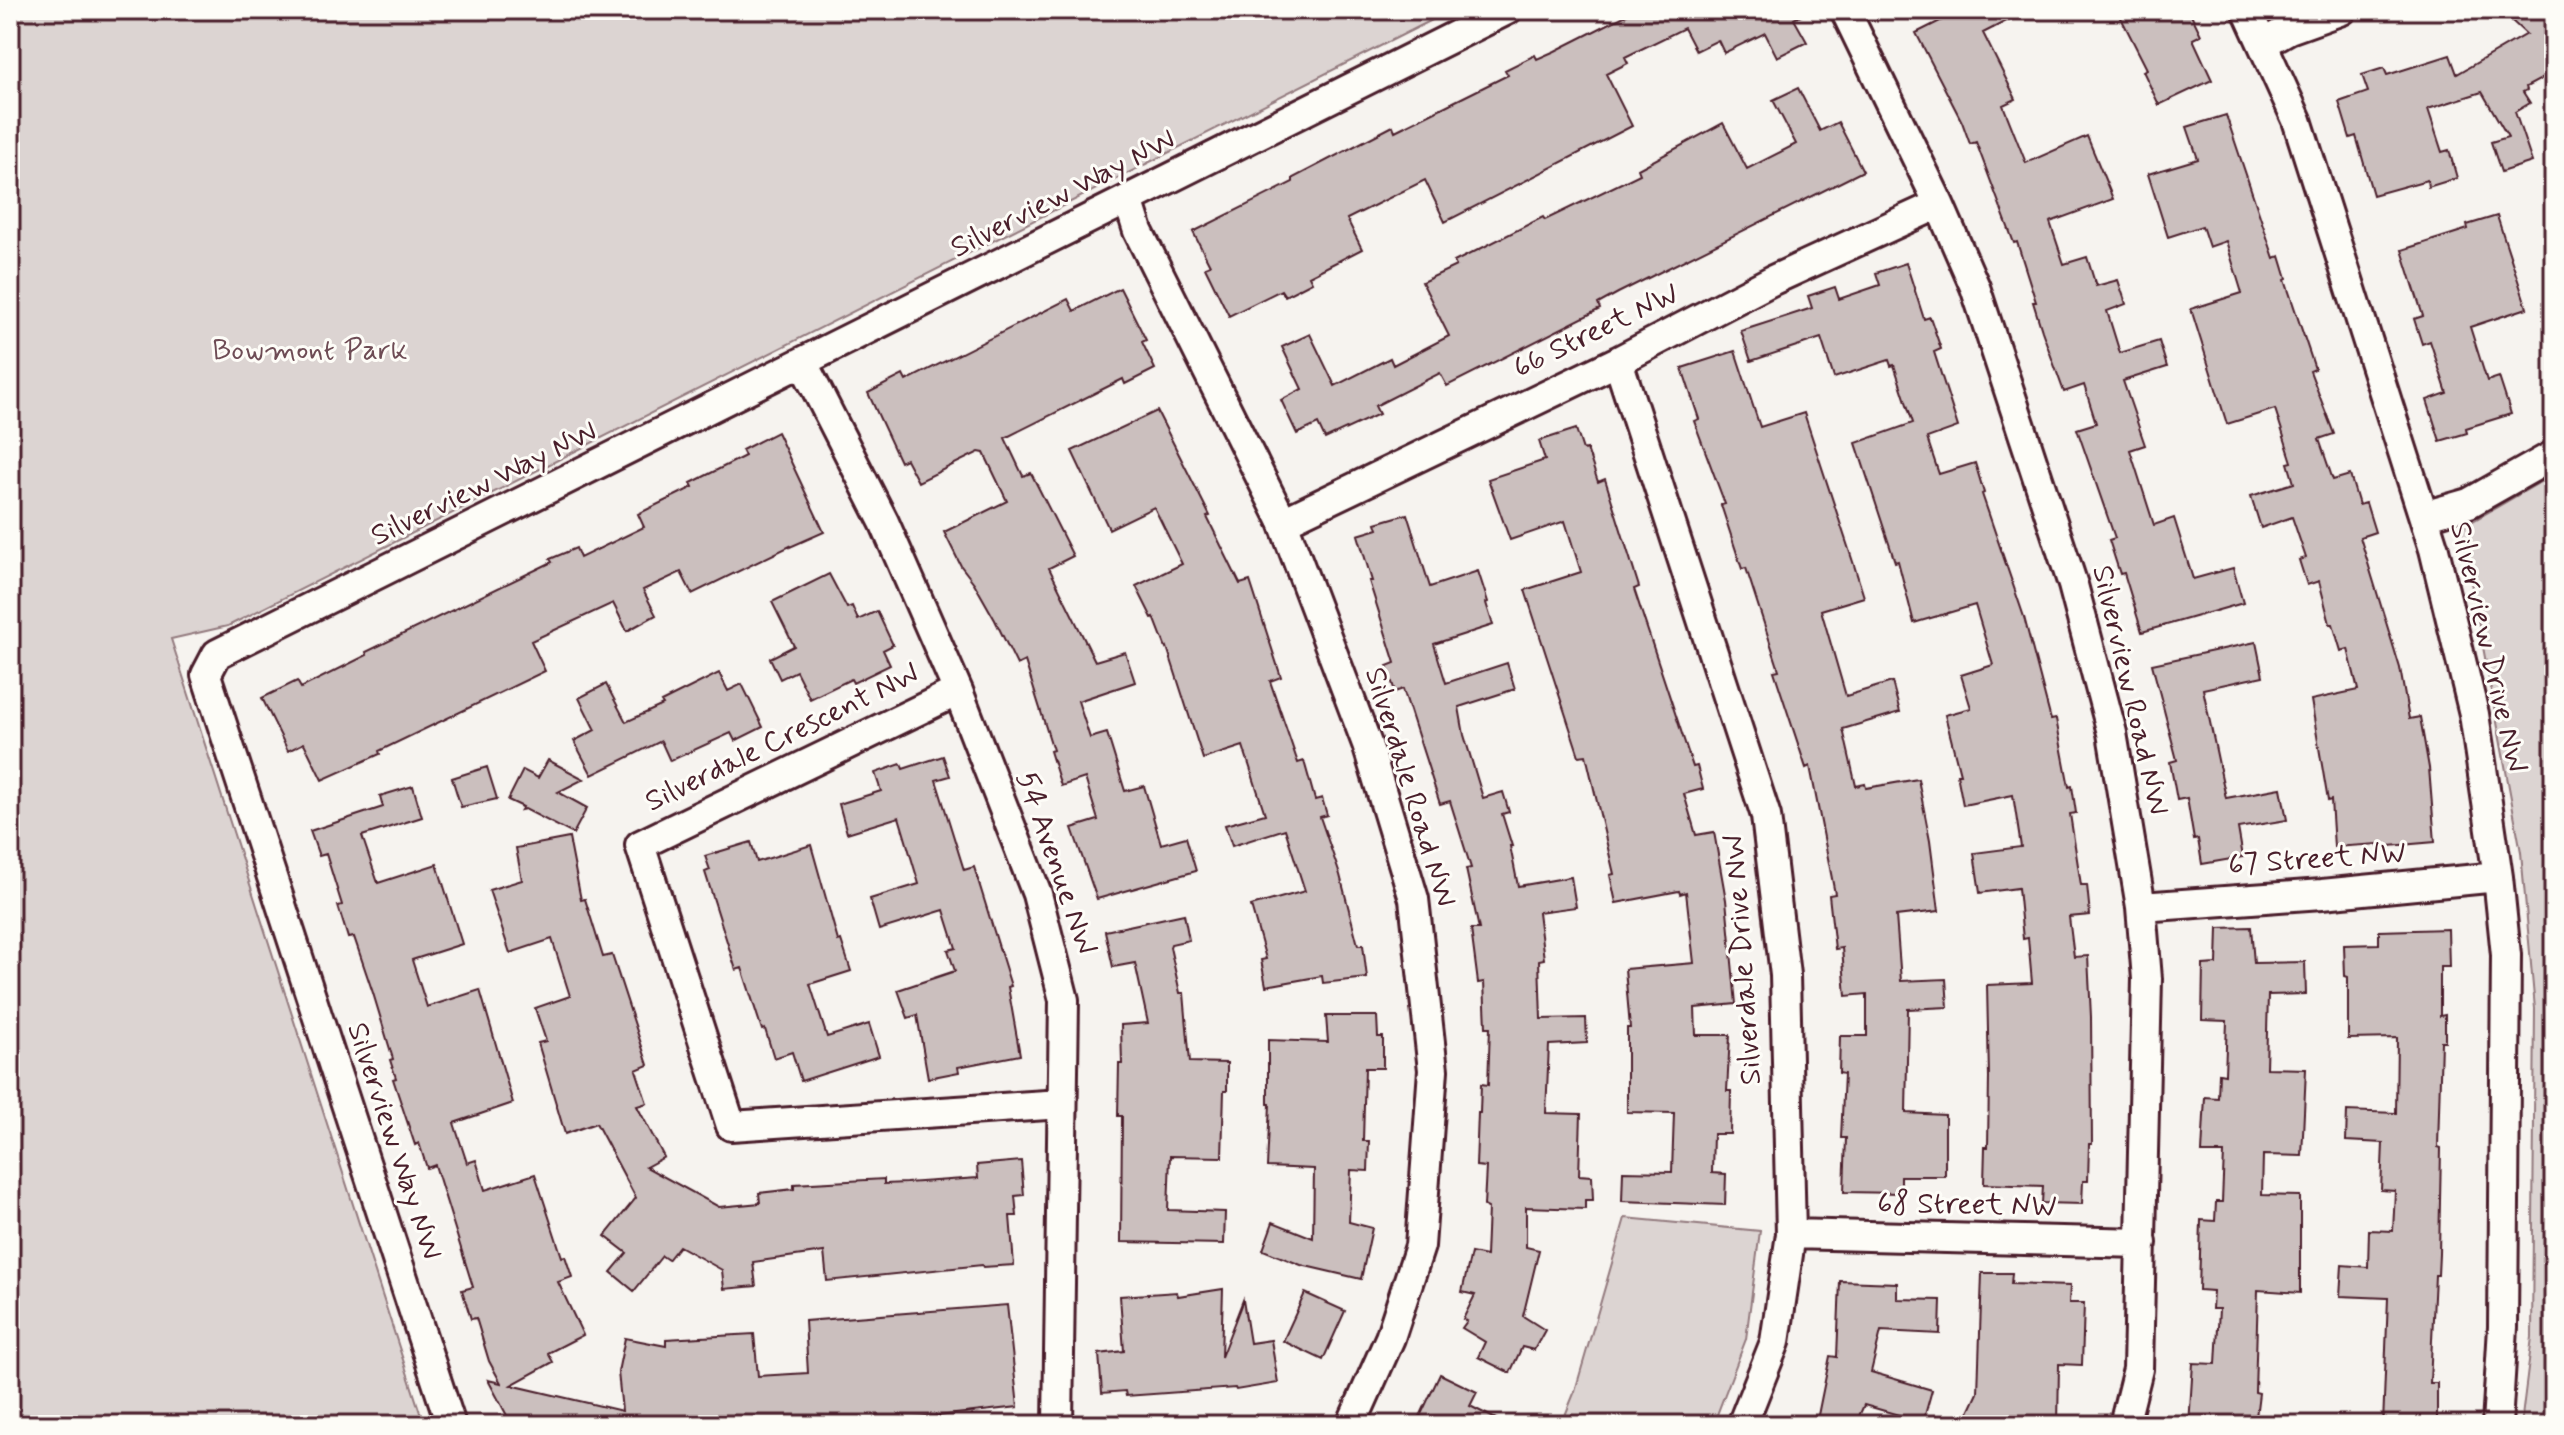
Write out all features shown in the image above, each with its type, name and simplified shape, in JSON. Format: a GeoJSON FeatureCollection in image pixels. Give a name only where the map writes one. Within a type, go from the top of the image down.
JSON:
{"type":"FeatureCollection","features":[{"type":"Feature","properties":{"kind":"street","name":"Silverview Way NW"},"geometry":{"type":"LineString","coordinates":[[451,1425],[206,675],[217,654],[1507,10]]}},
{"type":"Feature","properties":{"kind":"street","name":"Silverview Road NW"},"geometry":{"type":"LineString","coordinates":[[1845,10],[1939,204],[1975,287],[2073,585],[2112,733],[2141,907],[2147,979],[2138,1369],[2124,1425]]}},
{"type":"Feature","properties":{"kind":"street","name":"Silverview Drive NW"},"geometry":{"type":"LineString","coordinates":[[2247,10],[2297,120],[2434,549],[2474,714],[2506,955],[2503,1327],[2497,1425]]}},
{"type":"Feature","properties":{"kind":"street"},"geometry":{"type":"LineString","coordinates":[[2264,43],[2289,29],[2342,10]]}},
{"type":"Feature","properties":{"kind":"street","name":"Silverdale Road NW"},"geometry":{"type":"LineString","coordinates":[[1128,199],[1138,231],[1283,522],[1367,744],[1414,899],[1433,1070],[1420,1246],[1390,1338],[1351,1425]]}},
{"type":"Feature","properties":{"kind":"street","name":"66 Street NW"},"geometry":{"type":"LineString","coordinates":[[1283,522],[1618,361],[1773,280],[1939,204]]}},
{"type":"Feature","properties":{"kind":"street","name":"Silverdale Drive NW"},"geometry":{"type":"LineString","coordinates":[[1618,361],[1766,816],[1785,975],[1791,1234],[1775,1342],[1742,1425]]}},
{"type":"Feature","properties":{"kind":"street","name":"54 Avenue NW"},"geometry":{"type":"LineString","coordinates":[[803,363],[884,522],[958,691],[1037,894],[1064,1000],[1058,1425]]}},
{"type":"Feature","properties":{"kind":"street"},"geometry":{"type":"LineString","coordinates":[[2424,516],[2469,503],[2554,455]]}},
{"type":"Feature","properties":{"kind":"street","name":"Silverdale Crescent NW"},"geometry":{"type":"LineString","coordinates":[[958,691],[640,845],[731,1126],[1062,1104]]}},
{"type":"Feature","properties":{"kind":"street","name":"67 Street NW"},"geometry":{"type":"LineString","coordinates":[[2141,907],[2498,877]]}},
{"type":"Feature","properties":{"kind":"street","name":"68 Street NW"},"geometry":{"type":"LineString","coordinates":[[1791,1234],[2142,1243]]}},
{"type":"Feature","properties":{"kind":"green space","name":"Bowmont Park"},"geometry":{"type":"Polygon","coordinates":[[[10,10],[1452,10],[228,626],[171,639],[424,1425],[10,1425],[10,10]]]}},
{"type":"Feature","properties":{"kind":"green space"},"geometry":{"type":"Polygon","coordinates":[[[2554,474],[2554,1425],[2521,1425],[2532,1337],[2535,1009],[2521,852],[2461,528],[2554,474]]]}},
{"type":"Feature","properties":{"kind":"green space"},"geometry":{"type":"Polygon","coordinates":[[[1625,1218],[1760,1231],[1746,1339],[1713,1425],[1578,1425],[1564,1418],[1575,1391],[1625,1218]]]}},
{"type":"Feature","properties":{"kind":"building"},"geometry":{"type":"Polygon","coordinates":[[[1636,10],[1813,10],[1794,19],[1807,42],[1777,57],[1765,33],[1724,53],[1718,40],[1696,51],[1684,28],[1625,57],[1628,63],[1606,74],[1632,126],[1445,222],[1425,180],[1347,219],[1362,249],[1309,276],[1312,282],[1285,296],[1281,290],[1229,316],[1205,267],[1210,265],[1193,232],[1293,182],[1293,178],[1393,126],[1395,131],[1508,75],[1505,70],[1535,55],[1537,59],[1555,51],[1636,10]]]}},
{"type":"Feature","properties":{"kind":"building"},"geometry":{"type":"Polygon","coordinates":[[[1962,10],[2028,10],[1983,33],[2016,99],[2003,105],[2026,163],[2087,136],[2113,199],[2050,222],[2064,264],[2087,257],[2096,286],[2118,280],[2126,304],[2107,311],[2120,353],[2159,341],[2167,367],[2123,381],[2145,445],[2130,450],[2154,525],[2174,518],[2193,579],[2233,568],[2243,603],[2142,632],[2124,573],[2120,574],[2109,540],[2115,538],[2077,429],[2096,423],[2084,385],[2064,392],[2042,331],[2017,242],[2014,243],[1976,142],[1970,144],[1962,122],[1916,33],[1962,10]]]}},
{"type":"Feature","properties":{"kind":"building"},"geometry":{"type":"Polygon","coordinates":[[[2117,10],[2189,10],[2201,35],[2193,39],[2212,80],[2159,105],[2143,71],[2147,69],[2117,10]]]}},
{"type":"Feature","properties":{"kind":"building"},"geometry":{"type":"Polygon","coordinates":[[[2522,10],[2554,10],[2554,72],[2526,87],[2527,90],[2523,92],[2530,103],[2515,112],[2532,162],[2501,172],[2491,142],[2508,137],[2482,92],[2428,109],[2442,152],[2449,150],[2457,178],[2428,187],[2427,180],[2373,195],[2356,136],[2350,138],[2339,102],[2368,92],[2362,75],[2384,68],[2387,75],[2450,55],[2457,74],[2526,34],[2512,21],[2522,10]]]}},
{"type":"Feature","properties":{"kind":"building"},"geometry":{"type":"Polygon","coordinates":[[[1798,88],[1820,131],[1838,122],[1863,171],[1618,293],[1598,304],[1600,309],[1447,386],[1440,373],[1375,406],[1379,414],[1325,439],[1318,424],[1297,434],[1281,400],[1302,389],[1282,347],[1310,334],[1335,386],[1390,358],[1393,365],[1449,336],[1422,282],[1456,266],[1454,262],[1543,217],[1545,220],[1640,174],[1638,169],[1723,123],[1747,169],[1796,144],[1773,100],[1798,88]]]}},
{"type":"Feature","properties":{"kind":"building"},"geometry":{"type":"Polygon","coordinates":[[[2226,115],[2274,258],[2280,256],[2315,369],[2310,371],[2334,434],[2319,439],[2333,480],[2350,475],[2359,505],[2366,503],[2375,532],[2360,537],[2400,668],[2409,719],[2420,717],[2429,768],[2435,842],[2334,847],[2331,800],[2328,801],[2311,700],[2358,690],[2348,649],[2341,651],[2319,581],[2307,585],[2299,560],[2306,558],[2292,517],[2261,528],[2251,496],[2294,483],[2288,463],[2292,462],[2275,409],[2227,424],[2191,309],[2242,293],[2226,241],[2209,247],[2202,226],[2168,237],[2148,174],[2198,159],[2187,127],[2226,115]]]}},
{"type":"Feature","properties":{"kind":"building"},"geometry":{"type":"Polygon","coordinates":[[[2497,216],[2527,308],[2470,327],[2487,381],[2499,377],[2511,414],[2466,428],[2467,433],[2440,441],[2427,400],[2447,393],[2430,341],[2422,344],[2414,319],[2423,316],[2402,250],[2468,229],[2467,225],[2497,216]]]}},
{"type":"Feature","properties":{"kind":"building"},"geometry":{"type":"Polygon","coordinates":[[[1906,263],[1924,319],[1930,317],[1941,349],[1934,352],[1958,427],[1927,438],[1939,474],[1975,463],[1982,494],[2024,617],[2051,720],[2056,719],[2069,787],[2072,786],[2076,813],[2070,814],[2081,885],[2087,885],[2090,915],[2069,917],[2074,957],[2088,956],[2091,1017],[2092,1144],[2089,1144],[2088,1181],[2083,1181],[2082,1204],[2042,1203],[2043,1186],[1984,1184],[1985,1147],[1988,1147],[1987,985],[2032,983],[2028,938],[2023,939],[2018,888],[1980,893],[1974,853],[2021,847],[2013,795],[1963,805],[1957,774],[1960,774],[1945,715],[1971,708],[1961,675],[1993,665],[1975,605],[1914,623],[1898,561],[1895,562],[1856,443],[1913,423],[1894,365],[1891,366],[1889,360],[1834,378],[1821,338],[1751,361],[1741,331],[1812,308],[1808,296],[1835,287],[1839,299],[1880,285],[1876,273],[1906,263]]]}},
{"type":"Feature","properties":{"kind":"building"},"geometry":{"type":"Polygon","coordinates":[[[1120,288],[1146,340],[1142,342],[1155,369],[1125,384],[1123,379],[1005,438],[1023,476],[1031,473],[1073,556],[1049,568],[1095,661],[1125,652],[1135,682],[1078,701],[1090,738],[1107,733],[1125,791],[1144,786],[1161,844],[1186,837],[1196,871],[1097,899],[1072,828],[1098,820],[1085,778],[1061,786],[1025,661],[1017,665],[944,532],[1007,501],[984,453],[979,452],[918,482],[906,459],[900,462],[868,393],[903,375],[906,381],[1068,299],[1074,311],[1120,288]]]}},
{"type":"Feature","properties":{"kind":"building"},"geometry":{"type":"Polygon","coordinates":[[[1735,351],[1760,427],[1804,413],[1854,565],[1864,597],[1821,610],[1846,696],[1892,682],[1900,712],[1843,729],[1856,786],[1865,784],[1866,788],[1918,779],[1939,911],[1896,916],[1901,981],[1946,979],[1948,1007],[1908,1009],[1906,1113],[1945,1115],[1945,1176],[1901,1176],[1901,1193],[1844,1192],[1846,1138],[1841,1138],[1844,1074],[1839,1073],[1840,1036],[1867,1036],[1867,994],[1846,996],[1842,948],[1835,949],[1829,895],[1835,894],[1810,766],[1806,768],[1774,671],[1779,670],[1746,568],[1742,569],[1721,505],[1725,504],[1694,421],[1699,419],[1682,368],[1735,351]]]}},
{"type":"Feature","properties":{"kind":"building"},"geometry":{"type":"Polygon","coordinates":[[[1157,411],[1240,584],[1250,581],[1281,677],[1270,681],[1298,763],[1304,761],[1315,800],[1322,798],[1327,815],[1320,817],[1340,875],[1358,945],[1363,945],[1367,978],[1323,983],[1322,976],[1266,986],[1261,960],[1266,959],[1251,906],[1305,891],[1285,829],[1232,846],[1225,825],[1265,814],[1243,746],[1203,759],[1167,647],[1136,586],[1182,564],[1154,507],[1109,529],[1072,451],[1157,411]]]}},
{"type":"Feature","properties":{"kind":"building"},"geometry":{"type":"Polygon","coordinates":[[[1576,429],[1583,450],[1587,449],[1598,482],[1605,479],[1639,587],[1634,589],[1693,767],[1697,766],[1703,789],[1684,794],[1696,835],[1714,832],[1726,900],[1736,1004],[1695,1008],[1696,1035],[1730,1035],[1727,1091],[1731,1091],[1730,1134],[1713,1134],[1712,1173],[1726,1174],[1725,1205],[1622,1201],[1623,1171],[1672,1172],[1674,1113],[1627,1112],[1627,1028],[1630,1028],[1625,969],[1694,963],[1686,892],[1616,903],[1610,875],[1614,874],[1586,755],[1579,756],[1525,590],[1581,572],[1565,521],[1510,540],[1488,479],[1545,460],[1539,441],[1576,429]]]}},
{"type":"Feature","properties":{"kind":"building"},"geometry":{"type":"Polygon","coordinates":[[[777,432],[824,532],[692,594],[681,572],[643,590],[656,615],[627,631],[613,603],[531,641],[545,671],[322,780],[304,743],[288,751],[262,698],[297,681],[301,688],[367,655],[366,652],[552,562],[550,559],[576,548],[580,558],[644,527],[638,514],[693,487],[691,483],[745,456],[742,450],[777,432]]]}},
{"type":"Feature","properties":{"kind":"building"},"geometry":{"type":"Polygon","coordinates":[[[1407,514],[1430,587],[1478,571],[1488,602],[1493,625],[1434,644],[1446,683],[1507,663],[1515,689],[1459,707],[1483,798],[1503,792],[1509,812],[1502,814],[1512,846],[1518,886],[1571,877],[1576,907],[1538,912],[1544,959],[1539,960],[1541,1019],[1586,1018],[1587,1043],[1549,1045],[1546,1113],[1581,1114],[1579,1175],[1592,1176],[1593,1200],[1585,1200],[1585,1209],[1526,1207],[1526,1247],[1539,1250],[1523,1316],[1545,1330],[1534,1350],[1522,1347],[1510,1373],[1478,1357],[1485,1342],[1462,1328],[1475,1295],[1462,1292],[1471,1253],[1486,1256],[1488,1208],[1484,1206],[1486,1167],[1476,1166],[1481,1084],[1488,1085],[1490,1027],[1486,1027],[1484,982],[1478,983],[1471,929],[1479,929],[1466,869],[1471,868],[1450,801],[1440,804],[1403,689],[1395,692],[1387,666],[1395,663],[1358,535],[1378,529],[1376,523],[1407,514]]]}},
{"type":"Feature","properties":{"kind":"building"},"geometry":{"type":"Polygon","coordinates":[[[829,574],[847,608],[852,606],[858,620],[877,611],[893,645],[883,650],[890,665],[810,699],[796,671],[780,679],[770,658],[794,646],[772,602],[829,574]]]}},
{"type":"Feature","properties":{"kind":"building"},"geometry":{"type":"Polygon","coordinates":[[[2256,642],[2263,676],[2203,689],[2226,798],[2281,788],[2287,820],[2238,828],[2243,857],[2202,864],[2198,839],[2194,840],[2187,798],[2177,800],[2170,762],[2177,760],[2152,664],[2256,642]]]}},
{"type":"Feature","properties":{"kind":"building"},"geometry":{"type":"Polygon","coordinates":[[[719,673],[728,691],[742,684],[763,727],[735,741],[731,733],[670,761],[661,741],[592,775],[574,741],[595,730],[579,698],[606,684],[626,722],[719,673]]]}},
{"type":"Feature","properties":{"kind":"building"},"geometry":{"type":"Polygon","coordinates":[[[943,756],[950,776],[936,780],[964,870],[974,867],[1011,986],[1008,987],[1020,1055],[958,1067],[959,1072],[928,1078],[917,1015],[908,1018],[898,990],[955,971],[948,950],[956,948],[944,910],[879,930],[870,899],[919,884],[899,817],[847,833],[839,804],[881,791],[875,773],[901,764],[903,769],[943,756]]]}},
{"type":"Feature","properties":{"kind":"building"},"geometry":{"type":"Polygon","coordinates":[[[548,760],[584,779],[558,792],[587,808],[573,834],[525,809],[521,810],[523,807],[508,800],[523,770],[538,778],[548,760]]]}},
{"type":"Feature","properties":{"kind":"building"},"geometry":{"type":"Polygon","coordinates":[[[487,767],[497,799],[461,807],[452,778],[487,767]]]}},
{"type":"Feature","properties":{"kind":"building"},"geometry":{"type":"Polygon","coordinates":[[[413,786],[422,817],[362,836],[378,883],[437,864],[462,944],[412,960],[427,1007],[480,990],[513,1103],[454,1123],[467,1163],[476,1160],[485,1190],[535,1174],[562,1257],[565,1256],[572,1277],[558,1282],[583,1335],[548,1353],[553,1362],[511,1385],[622,1411],[618,1372],[625,1338],[666,1346],[666,1339],[754,1334],[758,1376],[808,1373],[805,1321],[1007,1305],[1018,1407],[910,1419],[911,1423],[884,1425],[512,1425],[488,1380],[501,1383],[489,1361],[476,1318],[471,1319],[462,1290],[473,1287],[435,1165],[427,1168],[419,1143],[415,1145],[393,1079],[396,1078],[390,1060],[393,1059],[373,993],[354,937],[348,938],[338,906],[342,905],[326,854],[319,856],[310,831],[383,807],[380,796],[413,786]]]}},
{"type":"Feature","properties":{"kind":"building"},"geometry":{"type":"Polygon","coordinates":[[[569,838],[581,900],[585,899],[603,957],[612,955],[648,1065],[636,1070],[647,1103],[637,1106],[664,1157],[646,1167],[719,1207],[760,1203],[759,1193],[794,1189],[794,1184],[884,1179],[884,1184],[978,1178],[977,1165],[1021,1161],[1024,1195],[1015,1196],[1017,1216],[1010,1216],[1014,1265],[982,1265],[827,1281],[824,1252],[753,1262],[756,1286],[724,1289],[722,1270],[679,1246],[668,1260],[662,1256],[634,1291],[611,1272],[627,1253],[605,1236],[636,1198],[596,1123],[565,1134],[538,1043],[546,1041],[535,1008],[570,996],[552,939],[510,953],[489,890],[522,880],[516,848],[569,838]]]}},
{"type":"Feature","properties":{"kind":"building"},"geometry":{"type":"Polygon","coordinates":[[[751,842],[757,862],[811,845],[838,941],[841,940],[851,971],[810,984],[827,1037],[869,1024],[879,1056],[801,1081],[792,1052],[774,1058],[742,968],[736,970],[705,872],[710,870],[705,856],[751,842]]]}},
{"type":"Feature","properties":{"kind":"building"},"geometry":{"type":"Polygon","coordinates":[[[1184,914],[1189,940],[1171,944],[1170,947],[1180,993],[1184,993],[1190,1062],[1227,1063],[1227,1091],[1224,1091],[1222,1157],[1170,1156],[1168,1210],[1225,1212],[1224,1244],[1121,1242],[1122,1116],[1118,1116],[1121,1025],[1148,1023],[1135,963],[1113,967],[1105,931],[1184,914]]]}},
{"type":"Feature","properties":{"kind":"building"},"geometry":{"type":"Polygon","coordinates":[[[2251,927],[2254,963],[2305,962],[2306,994],[2268,995],[2266,1068],[2306,1069],[2302,1156],[2263,1155],[2262,1195],[2300,1196],[2300,1293],[2258,1290],[2255,1392],[2259,1393],[2255,1425],[2189,1425],[2193,1363],[2216,1364],[2219,1309],[2212,1309],[2213,1291],[2199,1290],[2201,1220],[2215,1221],[2216,1202],[2222,1202],[2224,1153],[2202,1153],[2205,1097],[2218,1098],[2219,1073],[2225,1074],[2227,1021],[2202,1020],[2203,965],[2217,964],[2218,928],[2251,927]]]}},
{"type":"Feature","properties":{"kind":"building"},"geometry":{"type":"Polygon","coordinates":[[[2448,929],[2449,967],[2440,967],[2440,1016],[2445,1015],[2445,1041],[2441,1041],[2439,1254],[2438,1275],[2435,1275],[2430,1383],[2437,1383],[2437,1425],[2383,1425],[2388,1298],[2340,1296],[2342,1265],[2368,1267],[2369,1230],[2393,1231],[2395,1191],[2381,1190],[2383,1143],[2346,1141],[2347,1111],[2396,1113],[2397,1038],[2348,1039],[2348,977],[2345,976],[2344,945],[2379,944],[2379,931],[2448,929]]]}},
{"type":"Feature","properties":{"kind":"building"},"geometry":{"type":"Polygon","coordinates":[[[1326,1016],[1377,1016],[1378,1037],[1383,1037],[1383,1068],[1365,1068],[1363,1141],[1369,1141],[1368,1171],[1351,1170],[1349,1222],[1372,1228],[1361,1279],[1301,1265],[1263,1250],[1273,1222],[1313,1238],[1314,1169],[1267,1167],[1270,1104],[1268,1040],[1328,1042],[1326,1016]]]}},
{"type":"Feature","properties":{"kind":"building"},"geometry":{"type":"Polygon","coordinates":[[[1982,1273],[2012,1273],[2011,1284],[2070,1286],[2069,1303],[2084,1303],[2082,1365],[2059,1364],[2058,1425],[1963,1425],[1978,1393],[1982,1273]]]}},
{"type":"Feature","properties":{"kind":"building"},"geometry":{"type":"Polygon","coordinates":[[[1840,1281],[1897,1283],[1897,1299],[1941,1300],[1940,1334],[1881,1331],[1871,1372],[1932,1390],[1923,1422],[1864,1405],[1855,1425],[1816,1425],[1830,1356],[1837,1357],[1840,1281]]]}},
{"type":"Feature","properties":{"kind":"building"},"geometry":{"type":"Polygon","coordinates":[[[1223,1289],[1221,1357],[1243,1300],[1250,1343],[1271,1340],[1278,1383],[1236,1390],[1126,1396],[1125,1391],[1102,1393],[1099,1354],[1124,1351],[1120,1296],[1177,1292],[1178,1296],[1223,1289]]]}},
{"type":"Feature","properties":{"kind":"building"},"geometry":{"type":"Polygon","coordinates":[[[1305,1293],[1345,1311],[1323,1360],[1283,1341],[1305,1293]]]}},
{"type":"Feature","properties":{"kind":"building"},"geometry":{"type":"Polygon","coordinates":[[[1440,1374],[1477,1392],[1470,1406],[1508,1425],[1416,1425],[1440,1374]]]}}]}
